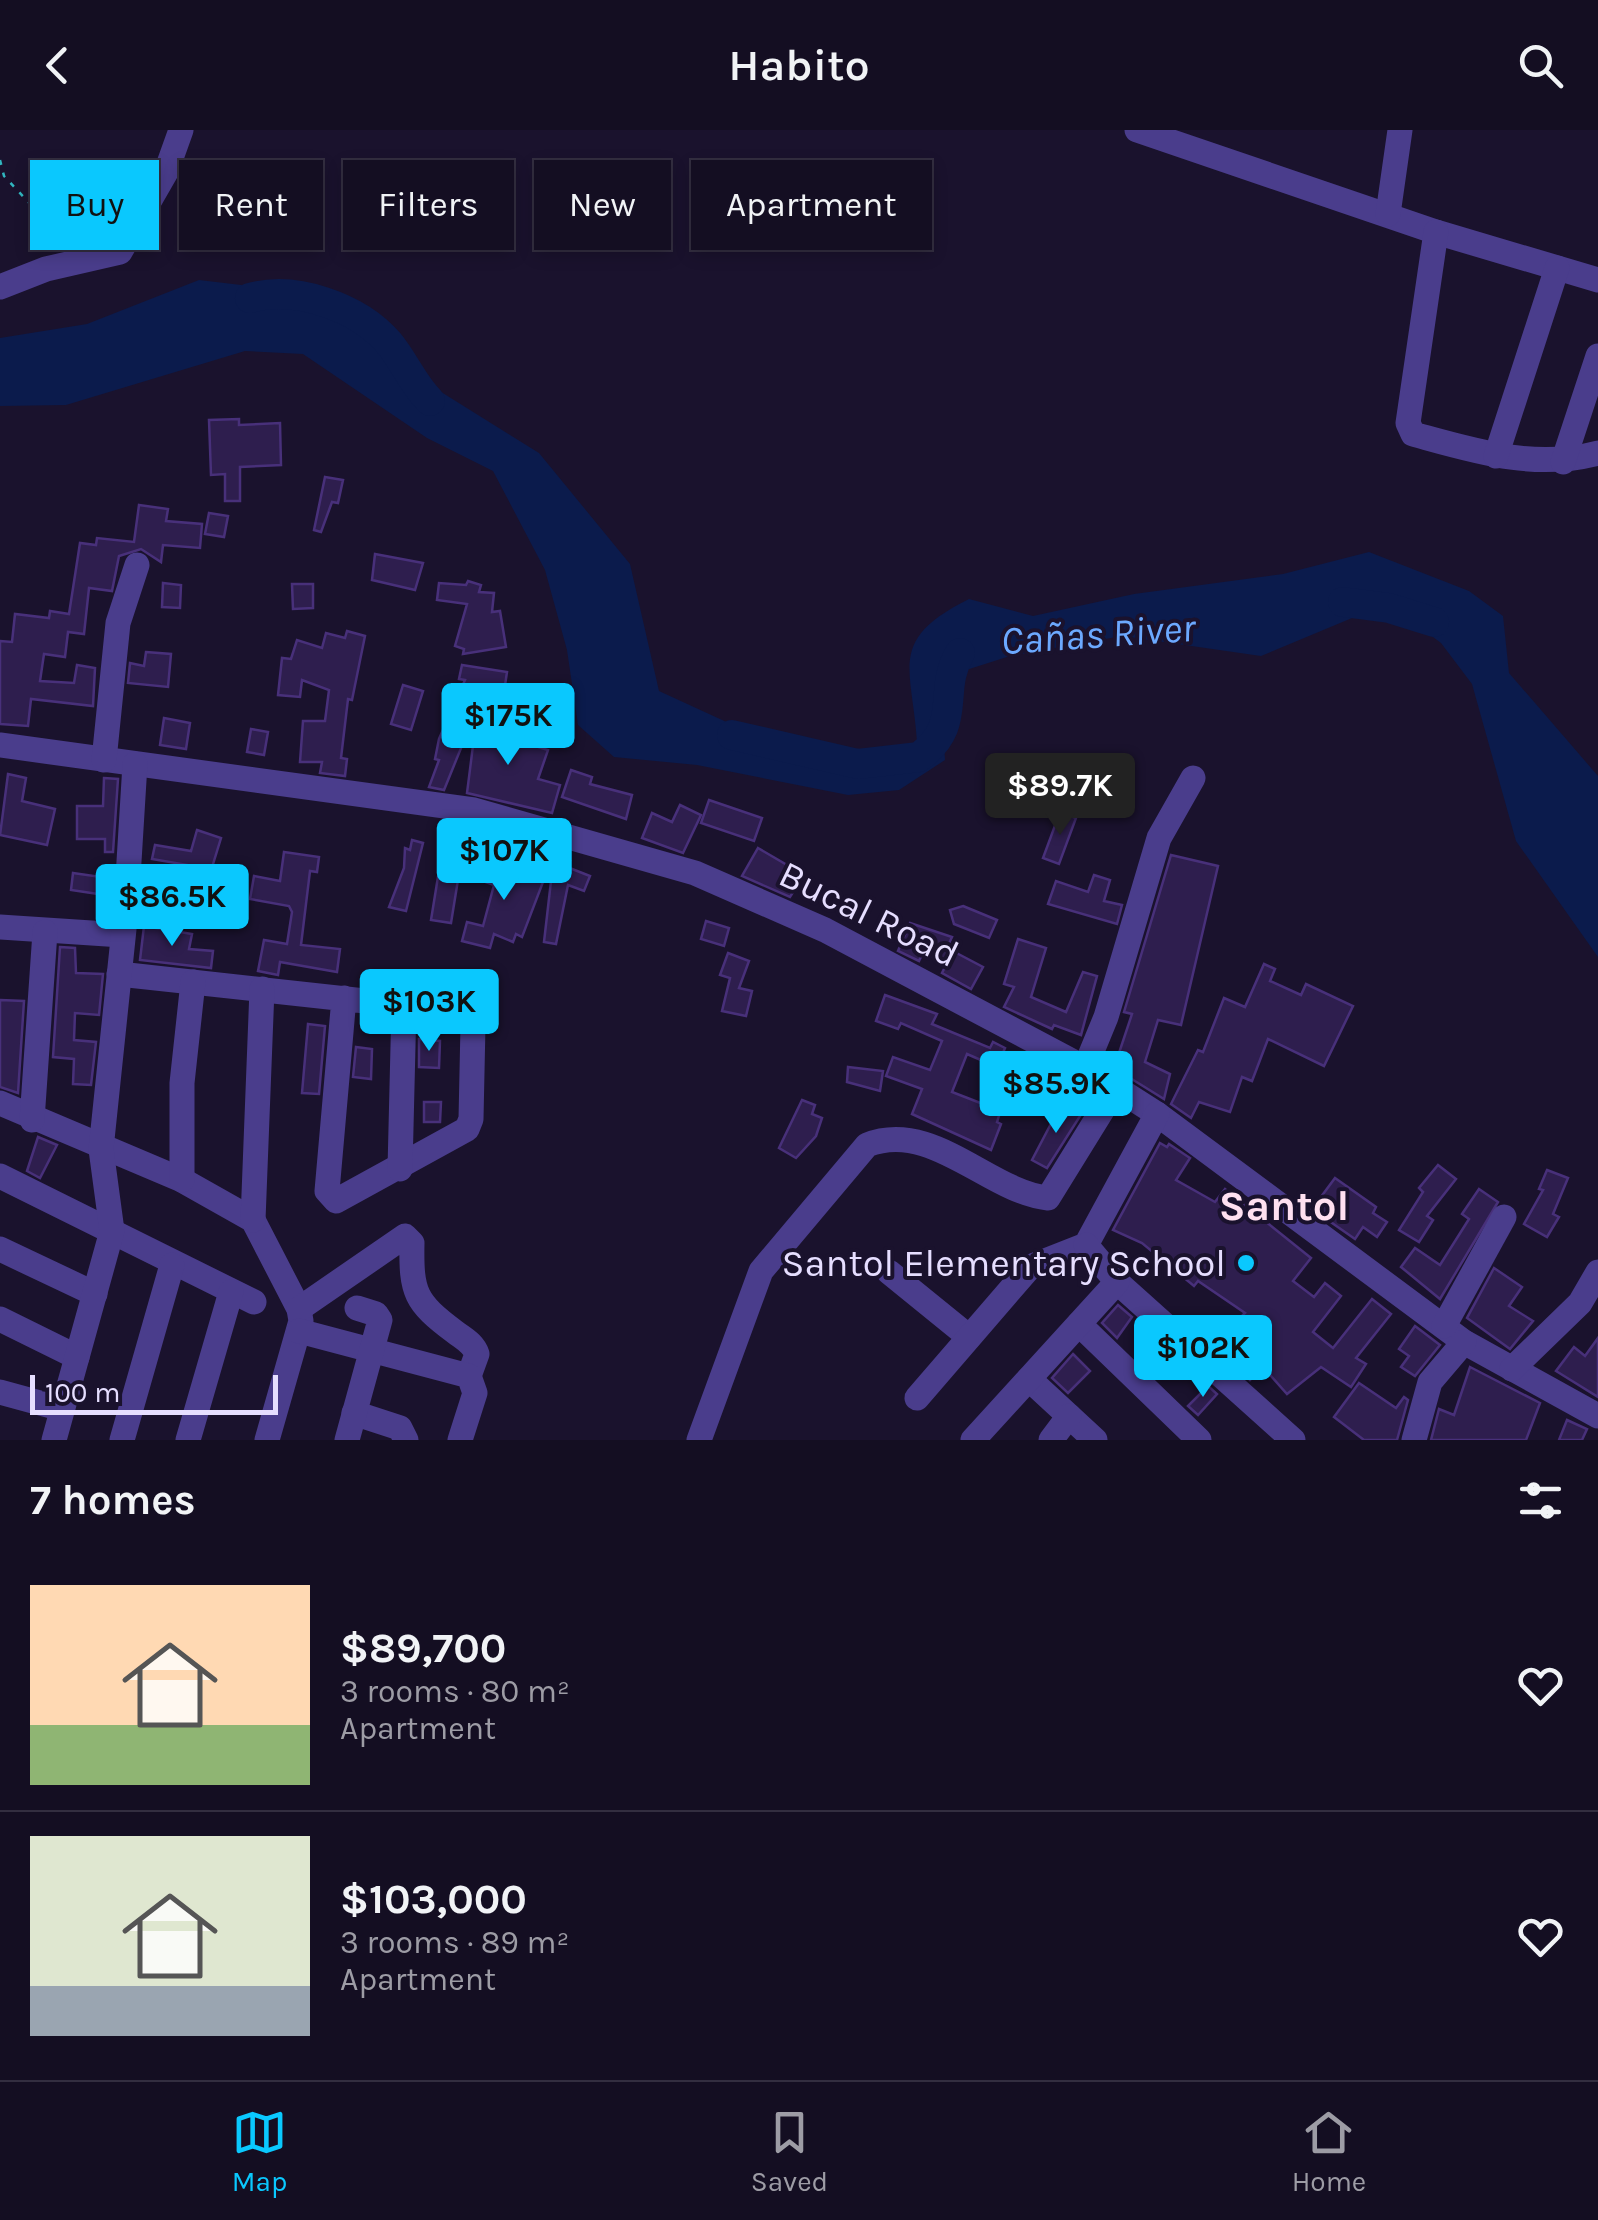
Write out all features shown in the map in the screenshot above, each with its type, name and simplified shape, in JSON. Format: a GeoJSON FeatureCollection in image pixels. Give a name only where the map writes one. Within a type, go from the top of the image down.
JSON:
{"type":"FeatureCollection","features":[{"type":"Feature","properties":{"kind":"street"},"geometry":{"type":"LineString","coordinates":[[0,287],[46,269],[120,252],[166,172],[181,130]]}},
{"type":"Feature","properties":{"kind":"street"},"geometry":{"type":"LineString","coordinates":[[1137,130],[1436,232],[1598,280]]}},
{"type":"Feature","properties":{"kind":"street"},"geometry":{"type":"LineString","coordinates":[[1388,214],[1400,130]]}},
{"type":"Feature","properties":{"kind":"street"},"geometry":{"type":"LineString","coordinates":[[1436,232],[1408,423],[1413,434],[1496,456],[1563,462],[1598,453]]}},
{"type":"Feature","properties":{"kind":"street"},"geometry":{"type":"LineString","coordinates":[[1496,456],[1557,268]]}},
{"type":"Feature","properties":{"kind":"street"},"geometry":{"type":"LineString","coordinates":[[1563,462],[1598,356]]}},
{"type":"Feature","properties":{"kind":"street"},"geometry":{"type":"LineString","coordinates":[[104,760],[118,623],[136,565]]}},
{"type":"Feature","properties":{"kind":"street","name":"Bucal Road"},"geometry":{"type":"LineString","coordinates":[[0,744],[474,810],[658,862],[825,930],[1085,1068],[1157,1114],[1454,1334],[1598,1416]]}},
{"type":"Feature","properties":{"kind":"street"},"geometry":{"type":"LineString","coordinates":[[54,1440],[112,1231],[101,1148],[135,764]]}},
{"type":"Feature","properties":{"kind":"street"},"geometry":{"type":"LineString","coordinates":[[1085,1068],[1106,1018],[1160,838],[1193,778]]}},
{"type":"Feature","properties":{"kind":"street"},"geometry":{"type":"LineString","coordinates":[[0,928],[122,934]]}},
{"type":"Feature","properties":{"kind":"street"},"geometry":{"type":"LineString","coordinates":[[32,1120],[45,932]]}},
{"type":"Feature","properties":{"kind":"street"},"geometry":{"type":"LineString","coordinates":[[118,974],[262,989],[344,998],[447,1010],[472,1024],[471,1118],[467,1129],[336,1201],[327,1191],[344,998]]}},
{"type":"Feature","properties":{"kind":"street"},"geometry":{"type":"LineString","coordinates":[[182,1180],[182,1083],[193,982]]}},
{"type":"Feature","properties":{"kind":"street"},"geometry":{"type":"LineString","coordinates":[[262,989],[253,1220],[299,1320],[372,1351],[469,1376]]}},
{"type":"Feature","properties":{"kind":"street"},"geometry":{"type":"LineString","coordinates":[[400,1168],[404,1005]]}},
{"type":"Feature","properties":{"kind":"street"},"geometry":{"type":"LineString","coordinates":[[699,1440],[762,1271],[867,1145],[902,1141],[954,1156],[1033,1196],[1048,1198],[1116,1088]]}},
{"type":"Feature","properties":{"kind":"street"},"geometry":{"type":"LineString","coordinates":[[0,1103],[32,1120],[182,1180],[253,1220]]}},
{"type":"Feature","properties":{"kind":"street"},"geometry":{"type":"LineString","coordinates":[[916,1398],[1030,1267],[1086,1245],[1157,1114]]}},
{"type":"Feature","properties":{"kind":"street"},"geometry":{"type":"LineString","coordinates":[[0,1176],[242,1297],[188,1440]]}},
{"type":"Feature","properties":{"kind":"street"},"geometry":{"type":"LineString","coordinates":[[1414,1440],[1430,1382],[1504,1217]]}},
{"type":"Feature","properties":{"kind":"street"},"geometry":{"type":"LineString","coordinates":[[267,1440],[299,1320],[405,1236],[412,1244],[414,1293],[422,1306],[474,1346],[477,1354],[469,1376],[475,1393],[460,1440]]}},
{"type":"Feature","properties":{"kind":"street"},"geometry":{"type":"LineString","coordinates":[[1086,1245],[1117,1282],[1292,1440]]}},
{"type":"Feature","properties":{"kind":"street"},"geometry":{"type":"LineString","coordinates":[[0,1249],[95,1294]]}},
{"type":"Feature","properties":{"kind":"street"},"geometry":{"type":"LineString","coordinates":[[122,1440],[172,1265]]}},
{"type":"Feature","properties":{"kind":"street"},"geometry":{"type":"LineString","coordinates":[[889,1272],[970,1337]]}},
{"type":"Feature","properties":{"kind":"street"},"geometry":{"type":"LineString","coordinates":[[1512,1370],[1580,1303],[1598,1272]]}},
{"type":"Feature","properties":{"kind":"street"},"geometry":{"type":"LineString","coordinates":[[973,1440],[1117,1282]]}},
{"type":"Feature","properties":{"kind":"street"},"geometry":{"type":"LineString","coordinates":[[346,1440],[380,1320],[357,1308]]}},
{"type":"Feature","properties":{"kind":"street"},"geometry":{"type":"LineString","coordinates":[[0,1318],[77,1357]]}},
{"type":"Feature","properties":{"kind":"street"},"geometry":{"type":"LineString","coordinates":[[1078,1324],[1199,1440]]}},
{"type":"Feature","properties":{"kind":"street"},"geometry":{"type":"LineString","coordinates":[[1028,1379],[1096,1440]]}},
{"type":"Feature","properties":{"kind":"street"},"geometry":{"type":"LineString","coordinates":[[0,1392],[62,1409]]}},
{"type":"Feature","properties":{"kind":"street"},"geometry":{"type":"LineString","coordinates":[[354,1413],[400,1428],[406,1440]]}},
{"type":"Feature","properties":{"kind":"street"},"geometry":{"type":"LineString","coordinates":[[1051,1440],[1070,1416]]}},
{"type":"Feature","properties":{"kind":"path"},"geometry":{"type":"LineString","coordinates":[[0,160],[4,176],[33,208],[46,269]]}},
{"type":"Feature","properties":{"kind":"water"},"geometry":{"type":"Polygon","coordinates":[[[199,280],[276,289],[325,306],[371,331],[406,370],[539,453],[630,564],[659,691],[824,767],[894,755],[917,742],[910,674],[915,642],[943,614],[969,599],[1033,616],[1134,594],[1283,574],[1369,552],[1469,591],[1503,616],[1509,673],[1598,776],[1598,957],[1516,841],[1472,684],[1441,643],[1388,603],[1261,656],[1122,636],[1010,656],[960,672],[942,709],[945,760],[899,790],[848,795],[697,765],[614,757],[578,725],[567,650],[545,570],[493,471],[427,438],[303,354],[245,351],[66,405],[0,406],[0,338],[87,324],[199,280]]]}},
{"type":"Feature","properties":{"kind":"building"},"geometry":{"type":"Polygon","coordinates":[[[239,419],[239,425],[280,423],[281,465],[240,467],[240,501],[225,501],[225,474],[211,475],[209,420],[239,419]]]}},
{"type":"Feature","properties":{"kind":"building"},"geometry":{"type":"Polygon","coordinates":[[[325,477],[343,480],[338,503],[332,502],[321,532],[314,530],[325,477]]]}},
{"type":"Feature","properties":{"kind":"building"},"geometry":{"type":"Polygon","coordinates":[[[139,505],[168,509],[166,521],[202,524],[200,548],[163,545],[161,562],[141,549],[119,556],[112,591],[89,588],[84,634],[68,632],[65,657],[44,654],[40,681],[74,683],[77,665],[95,668],[93,706],[31,699],[28,726],[0,724],[0,641],[12,642],[15,614],[49,618],[50,611],[69,614],[80,543],[96,545],[97,538],[134,542],[139,505]]]}},
{"type":"Feature","properties":{"kind":"building"},"geometry":{"type":"Polygon","coordinates":[[[209,513],[228,516],[224,537],[205,534],[209,513]]]}},
{"type":"Feature","properties":{"kind":"building"},"geometry":{"type":"Polygon","coordinates":[[[375,554],[423,563],[415,590],[372,580],[375,554]]]}},
{"type":"Feature","properties":{"kind":"building"},"geometry":{"type":"Polygon","coordinates":[[[468,581],[481,585],[479,592],[494,593],[492,612],[500,611],[506,647],[463,654],[464,649],[455,646],[467,604],[437,600],[439,583],[466,585],[468,581]]]}},
{"type":"Feature","properties":{"kind":"building"},"geometry":{"type":"Polygon","coordinates":[[[163,583],[181,585],[180,608],[162,607],[163,583]]]}},
{"type":"Feature","properties":{"kind":"building"},"geometry":{"type":"Polygon","coordinates":[[[292,584],[313,584],[313,608],[293,609],[292,584]]]}},
{"type":"Feature","properties":{"kind":"building"},"geometry":{"type":"Polygon","coordinates":[[[347,631],[365,636],[352,700],[348,699],[341,758],[347,759],[345,776],[320,773],[322,762],[300,762],[303,721],[325,721],[329,690],[302,680],[300,697],[278,695],[282,658],[291,659],[297,640],[322,648],[326,633],[345,638],[347,631]]]}},
{"type":"Feature","properties":{"kind":"building"},"geometry":{"type":"Polygon","coordinates":[[[146,652],[171,654],[168,687],[128,683],[130,663],[144,666],[146,652]]]}},
{"type":"Feature","properties":{"kind":"building"},"geometry":{"type":"Polygon","coordinates":[[[462,665],[507,672],[504,692],[485,689],[444,790],[429,787],[439,760],[435,759],[439,739],[465,680],[459,679],[462,665]]]}},
{"type":"Feature","properties":{"kind":"building"},"geometry":{"type":"Polygon","coordinates":[[[403,685],[423,691],[411,730],[391,724],[403,685]]]}},
{"type":"Feature","properties":{"kind":"building"},"geometry":{"type":"Polygon","coordinates":[[[477,714],[510,724],[506,737],[548,750],[538,779],[560,785],[552,813],[467,793],[477,714]]]}},
{"type":"Feature","properties":{"kind":"building"},"geometry":{"type":"Polygon","coordinates":[[[164,718],[190,723],[186,749],[160,745],[164,718]]]}},
{"type":"Feature","properties":{"kind":"building"},"geometry":{"type":"Polygon","coordinates":[[[251,729],[268,732],[264,755],[247,752],[251,729]]]}},
{"type":"Feature","properties":{"kind":"building"},"geometry":{"type":"Polygon","coordinates":[[[571,770],[592,777],[590,784],[632,795],[626,819],[562,797],[571,770]]]}},
{"type":"Feature","properties":{"kind":"building"},"geometry":{"type":"Polygon","coordinates":[[[8,774],[26,778],[22,801],[55,809],[47,845],[0,835],[8,774]]]}},
{"type":"Feature","properties":{"kind":"building"},"geometry":{"type":"Polygon","coordinates":[[[104,778],[118,779],[113,852],[105,852],[105,839],[77,839],[77,806],[103,806],[104,778]]]}},
{"type":"Feature","properties":{"kind":"building"},"geometry":{"type":"Polygon","coordinates":[[[709,800],[762,818],[754,841],[701,823],[709,800]]]}},
{"type":"Feature","properties":{"kind":"building"},"geometry":{"type":"Polygon","coordinates":[[[680,805],[701,815],[683,853],[642,838],[652,813],[672,822],[680,805]]]}},
{"type":"Feature","properties":{"kind":"building"},"geometry":{"type":"Polygon","coordinates":[[[1060,812],[1076,818],[1059,864],[1043,858],[1060,812]]]}},
{"type":"Feature","properties":{"kind":"building"},"geometry":{"type":"Polygon","coordinates":[[[197,830],[221,838],[198,913],[175,907],[179,892],[187,894],[193,866],[152,859],[155,845],[191,851],[197,830]]]}},
{"type":"Feature","properties":{"kind":"building"},"geometry":{"type":"Polygon","coordinates":[[[412,840],[423,843],[406,911],[389,907],[404,868],[405,848],[410,850],[412,840]]]}},
{"type":"Feature","properties":{"kind":"building"},"geometry":{"type":"Polygon","coordinates":[[[443,846],[463,849],[451,923],[431,920],[443,846]]]}},
{"type":"Feature","properties":{"kind":"building"},"geometry":{"type":"Polygon","coordinates":[[[758,848],[804,875],[790,897],[742,876],[758,848]]]}},
{"type":"Feature","properties":{"kind":"building"},"geometry":{"type":"Polygon","coordinates":[[[284,852],[319,857],[317,872],[310,871],[301,945],[340,949],[337,972],[280,962],[278,975],[258,971],[264,940],[287,944],[292,912],[289,906],[250,899],[254,876],[280,881],[284,852]]]}},
{"type":"Feature","properties":{"kind":"building"},"geometry":{"type":"Polygon","coordinates":[[[490,853],[517,862],[514,871],[543,882],[522,937],[516,934],[513,942],[494,934],[490,948],[462,941],[467,922],[483,926],[494,885],[480,880],[490,853]]]}},
{"type":"Feature","properties":{"kind":"building"},"geometry":{"type":"Polygon","coordinates":[[[554,855],[570,861],[567,867],[590,876],[584,891],[568,885],[556,944],[544,942],[554,855]]]}},
{"type":"Feature","properties":{"kind":"building"},"geometry":{"type":"Polygon","coordinates":[[[1171,855],[1218,866],[1181,1025],[1158,1020],[1145,1062],[1170,1074],[1164,1099],[1114,1068],[1132,1014],[1124,1012],[1171,855]]]}},
{"type":"Feature","properties":{"kind":"building"},"geometry":{"type":"Polygon","coordinates":[[[73,873],[108,878],[105,895],[71,890],[73,873]]]}},
{"type":"Feature","properties":{"kind":"building"},"geometry":{"type":"Polygon","coordinates":[[[1094,875],[1110,880],[1104,901],[1122,905],[1117,924],[1048,904],[1056,881],[1088,892],[1094,875]]]}},
{"type":"Feature","properties":{"kind":"building"},"geometry":{"type":"Polygon","coordinates":[[[963,906],[997,920],[989,938],[954,924],[950,910],[963,906]]]}},
{"type":"Feature","properties":{"kind":"building"},"geometry":{"type":"Polygon","coordinates":[[[706,921],[729,928],[724,946],[701,939],[706,921]]]}},
{"type":"Feature","properties":{"kind":"building"},"geometry":{"type":"Polygon","coordinates":[[[910,923],[952,937],[947,948],[983,967],[971,989],[942,973],[947,963],[923,952],[919,961],[898,951],[910,923]]]}},
{"type":"Feature","properties":{"kind":"building"},"geometry":{"type":"Polygon","coordinates":[[[144,926],[192,934],[189,949],[213,951],[211,968],[140,960],[144,926]]]}},
{"type":"Feature","properties":{"kind":"building"},"geometry":{"type":"Polygon","coordinates":[[[1018,939],[1046,948],[1031,997],[1066,1012],[1083,972],[1097,976],[1081,1035],[1054,1025],[1052,1029],[1004,1007],[1014,987],[1004,984],[1018,939]]]}},
{"type":"Feature","properties":{"kind":"building"},"geometry":{"type":"Polygon","coordinates":[[[60,947],[75,948],[76,973],[103,974],[99,1015],[75,1013],[74,1040],[96,1042],[91,1085],[73,1084],[74,1059],[53,1057],[60,947]]]}},
{"type":"Feature","properties":{"kind":"building"},"geometry":{"type":"Polygon","coordinates":[[[728,953],[749,961],[739,988],[752,991],[746,1016],[722,1011],[730,978],[720,975],[728,953]]]}},
{"type":"Feature","properties":{"kind":"building"},"geometry":{"type":"Polygon","coordinates":[[[1264,964],[1275,969],[1270,981],[1301,995],[1306,984],[1353,1006],[1324,1066],[1268,1039],[1252,1081],[1242,1077],[1230,1112],[1199,1102],[1191,1118],[1171,1104],[1198,1050],[1203,1052],[1224,998],[1245,1007],[1264,964]]]}},
{"type":"Feature","properties":{"kind":"building"},"geometry":{"type":"Polygon","coordinates":[[[885,995],[937,1014],[932,1024],[990,1048],[993,1042],[1005,1048],[997,1067],[967,1054],[952,1092],[983,1104],[987,1091],[1005,1097],[997,1122],[1001,1124],[991,1150],[912,1114],[922,1089],[886,1076],[893,1057],[930,1070],[942,1041],[901,1023],[898,1029],[876,1021],[885,995]]]}},
{"type":"Feature","properties":{"kind":"building"},"geometry":{"type":"Polygon","coordinates":[[[0,1000],[24,1001],[18,1093],[0,1087],[0,1000]]]}},
{"type":"Feature","properties":{"kind":"building"},"geometry":{"type":"Polygon","coordinates":[[[308,1024],[325,1026],[319,1094],[302,1093],[308,1024]]]}},
{"type":"Feature","properties":{"kind":"building"},"geometry":{"type":"Polygon","coordinates":[[[419,1039],[440,1041],[439,1068],[419,1067],[419,1039]]]}},
{"type":"Feature","properties":{"kind":"building"},"geometry":{"type":"Polygon","coordinates":[[[356,1047],[372,1049],[371,1079],[353,1077],[356,1047]]]}},
{"type":"Feature","properties":{"kind":"building"},"geometry":{"type":"Polygon","coordinates":[[[848,1067],[883,1071],[880,1091],[847,1082],[848,1067]]]}},
{"type":"Feature","properties":{"kind":"building"},"geometry":{"type":"Polygon","coordinates":[[[802,1100],[815,1105],[812,1114],[822,1118],[816,1136],[796,1158],[779,1148],[802,1100]]]}},
{"type":"Feature","properties":{"kind":"building"},"geometry":{"type":"Polygon","coordinates":[[[424,1102],[441,1102],[440,1122],[424,1122],[424,1102]]]}},
{"type":"Feature","properties":{"kind":"building"},"geometry":{"type":"Polygon","coordinates":[[[1067,1105],[1082,1113],[1047,1168],[1032,1160],[1054,1118],[1059,1121],[1067,1105]]]}},
{"type":"Feature","properties":{"kind":"building"},"geometry":{"type":"Polygon","coordinates":[[[38,1137],[57,1145],[40,1178],[27,1171],[38,1137]]]}},
{"type":"Feature","properties":{"kind":"building","name":"Santol Elementary School"},"geometry":{"type":"Polygon","coordinates":[[[1160,1143],[1167,1147],[1169,1144],[1190,1158],[1176,1180],[1215,1202],[1225,1189],[1311,1258],[1293,1281],[1314,1297],[1325,1283],[1341,1296],[1313,1332],[1333,1348],[1372,1299],[1391,1314],[1356,1358],[1366,1364],[1351,1387],[1321,1367],[1287,1394],[1263,1367],[1250,1380],[1218,1349],[1247,1322],[1241,1317],[1245,1313],[1198,1281],[1194,1286],[1142,1243],[1113,1230],[1160,1143]]]}},
{"type":"Feature","properties":{"kind":"building"},"geometry":{"type":"Polygon","coordinates":[[[1438,1165],[1456,1179],[1427,1216],[1433,1220],[1419,1242],[1399,1230],[1423,1192],[1419,1188],[1438,1165]]]}},
{"type":"Feature","properties":{"kind":"building"},"geometry":{"type":"Polygon","coordinates":[[[1547,1170],[1568,1178],[1553,1214],[1559,1217],[1547,1237],[1524,1224],[1543,1190],[1539,1189],[1547,1170]]]}},
{"type":"Feature","properties":{"kind":"building"},"geometry":{"type":"Polygon","coordinates":[[[1335,1178],[1376,1207],[1373,1213],[1387,1222],[1377,1237],[1363,1227],[1355,1239],[1312,1209],[1335,1178]]]}},
{"type":"Feature","properties":{"kind":"building"},"geometry":{"type":"Polygon","coordinates":[[[1479,1189],[1498,1202],[1440,1299],[1401,1267],[1415,1248],[1440,1265],[1469,1219],[1462,1214],[1479,1189]]]}},
{"type":"Feature","properties":{"kind":"building"},"geometry":{"type":"Polygon","coordinates":[[[1494,1268],[1522,1287],[1509,1306],[1533,1321],[1510,1349],[1467,1318],[1494,1268]]]}},
{"type":"Feature","properties":{"kind":"building"},"geometry":{"type":"Polygon","coordinates":[[[1118,1305],[1132,1317],[1117,1338],[1102,1323],[1118,1305]]]}},
{"type":"Feature","properties":{"kind":"building"},"geometry":{"type":"Polygon","coordinates":[[[1415,1326],[1440,1345],[1415,1376],[1401,1367],[1409,1356],[1399,1349],[1415,1326]]]}},
{"type":"Feature","properties":{"kind":"building"},"geometry":{"type":"Polygon","coordinates":[[[1598,1338],[1598,1397],[1556,1371],[1574,1347],[1585,1356],[1598,1338]]]}},
{"type":"Feature","properties":{"kind":"building"},"geometry":{"type":"Polygon","coordinates":[[[1073,1354],[1090,1371],[1068,1393],[1052,1378],[1073,1354]]]}},
{"type":"Feature","properties":{"kind":"building"},"geometry":{"type":"Polygon","coordinates":[[[1470,1367],[1540,1403],[1526,1440],[1431,1440],[1439,1409],[1454,1415],[1470,1367]]]}},
{"type":"Feature","properties":{"kind":"building"},"geometry":{"type":"Polygon","coordinates":[[[1359,1383],[1396,1408],[1404,1397],[1408,1400],[1397,1440],[1364,1440],[1334,1417],[1359,1383]]]}},
{"type":"Feature","properties":{"kind":"building"},"geometry":{"type":"Polygon","coordinates":[[[1208,1386],[1217,1394],[1198,1415],[1188,1406],[1208,1386]]]}},
{"type":"Feature","properties":{"kind":"building"},"geometry":{"type":"Polygon","coordinates":[[[1567,1420],[1587,1429],[1582,1440],[1559,1440],[1567,1420]]]}},
{"type":"Feature","properties":{"kind":"waterway","name":"Cañas River"},"geometry":{"type":"LineString","coordinates":[[250,298],[286,294],[306,297],[361,319],[389,343],[430,401]]}},
{"type":"Feature","properties":{"kind":"waterway","name":"Cañas River"},"geometry":{"type":"LineString","coordinates":[[1343,602],[1389,608],[1434,622]]}},
{"type":"Feature","properties":{"kind":"waterway","name":"Cañas River"},"geometry":{"type":"LineString","coordinates":[[732,735],[858,764],[919,757],[933,745],[946,720],[950,681],[960,653]]}},
{"type":"Feature","properties":{"kind":"place","name":"Santol Elementary School"},"geometry":{"type":"Point","coordinates":[1246,1263]}},
{"type":"Feature","properties":{"kind":"district","name":"Santol"},"geometry":{"type":"Point","coordinates":[1284,1206]}}]}
